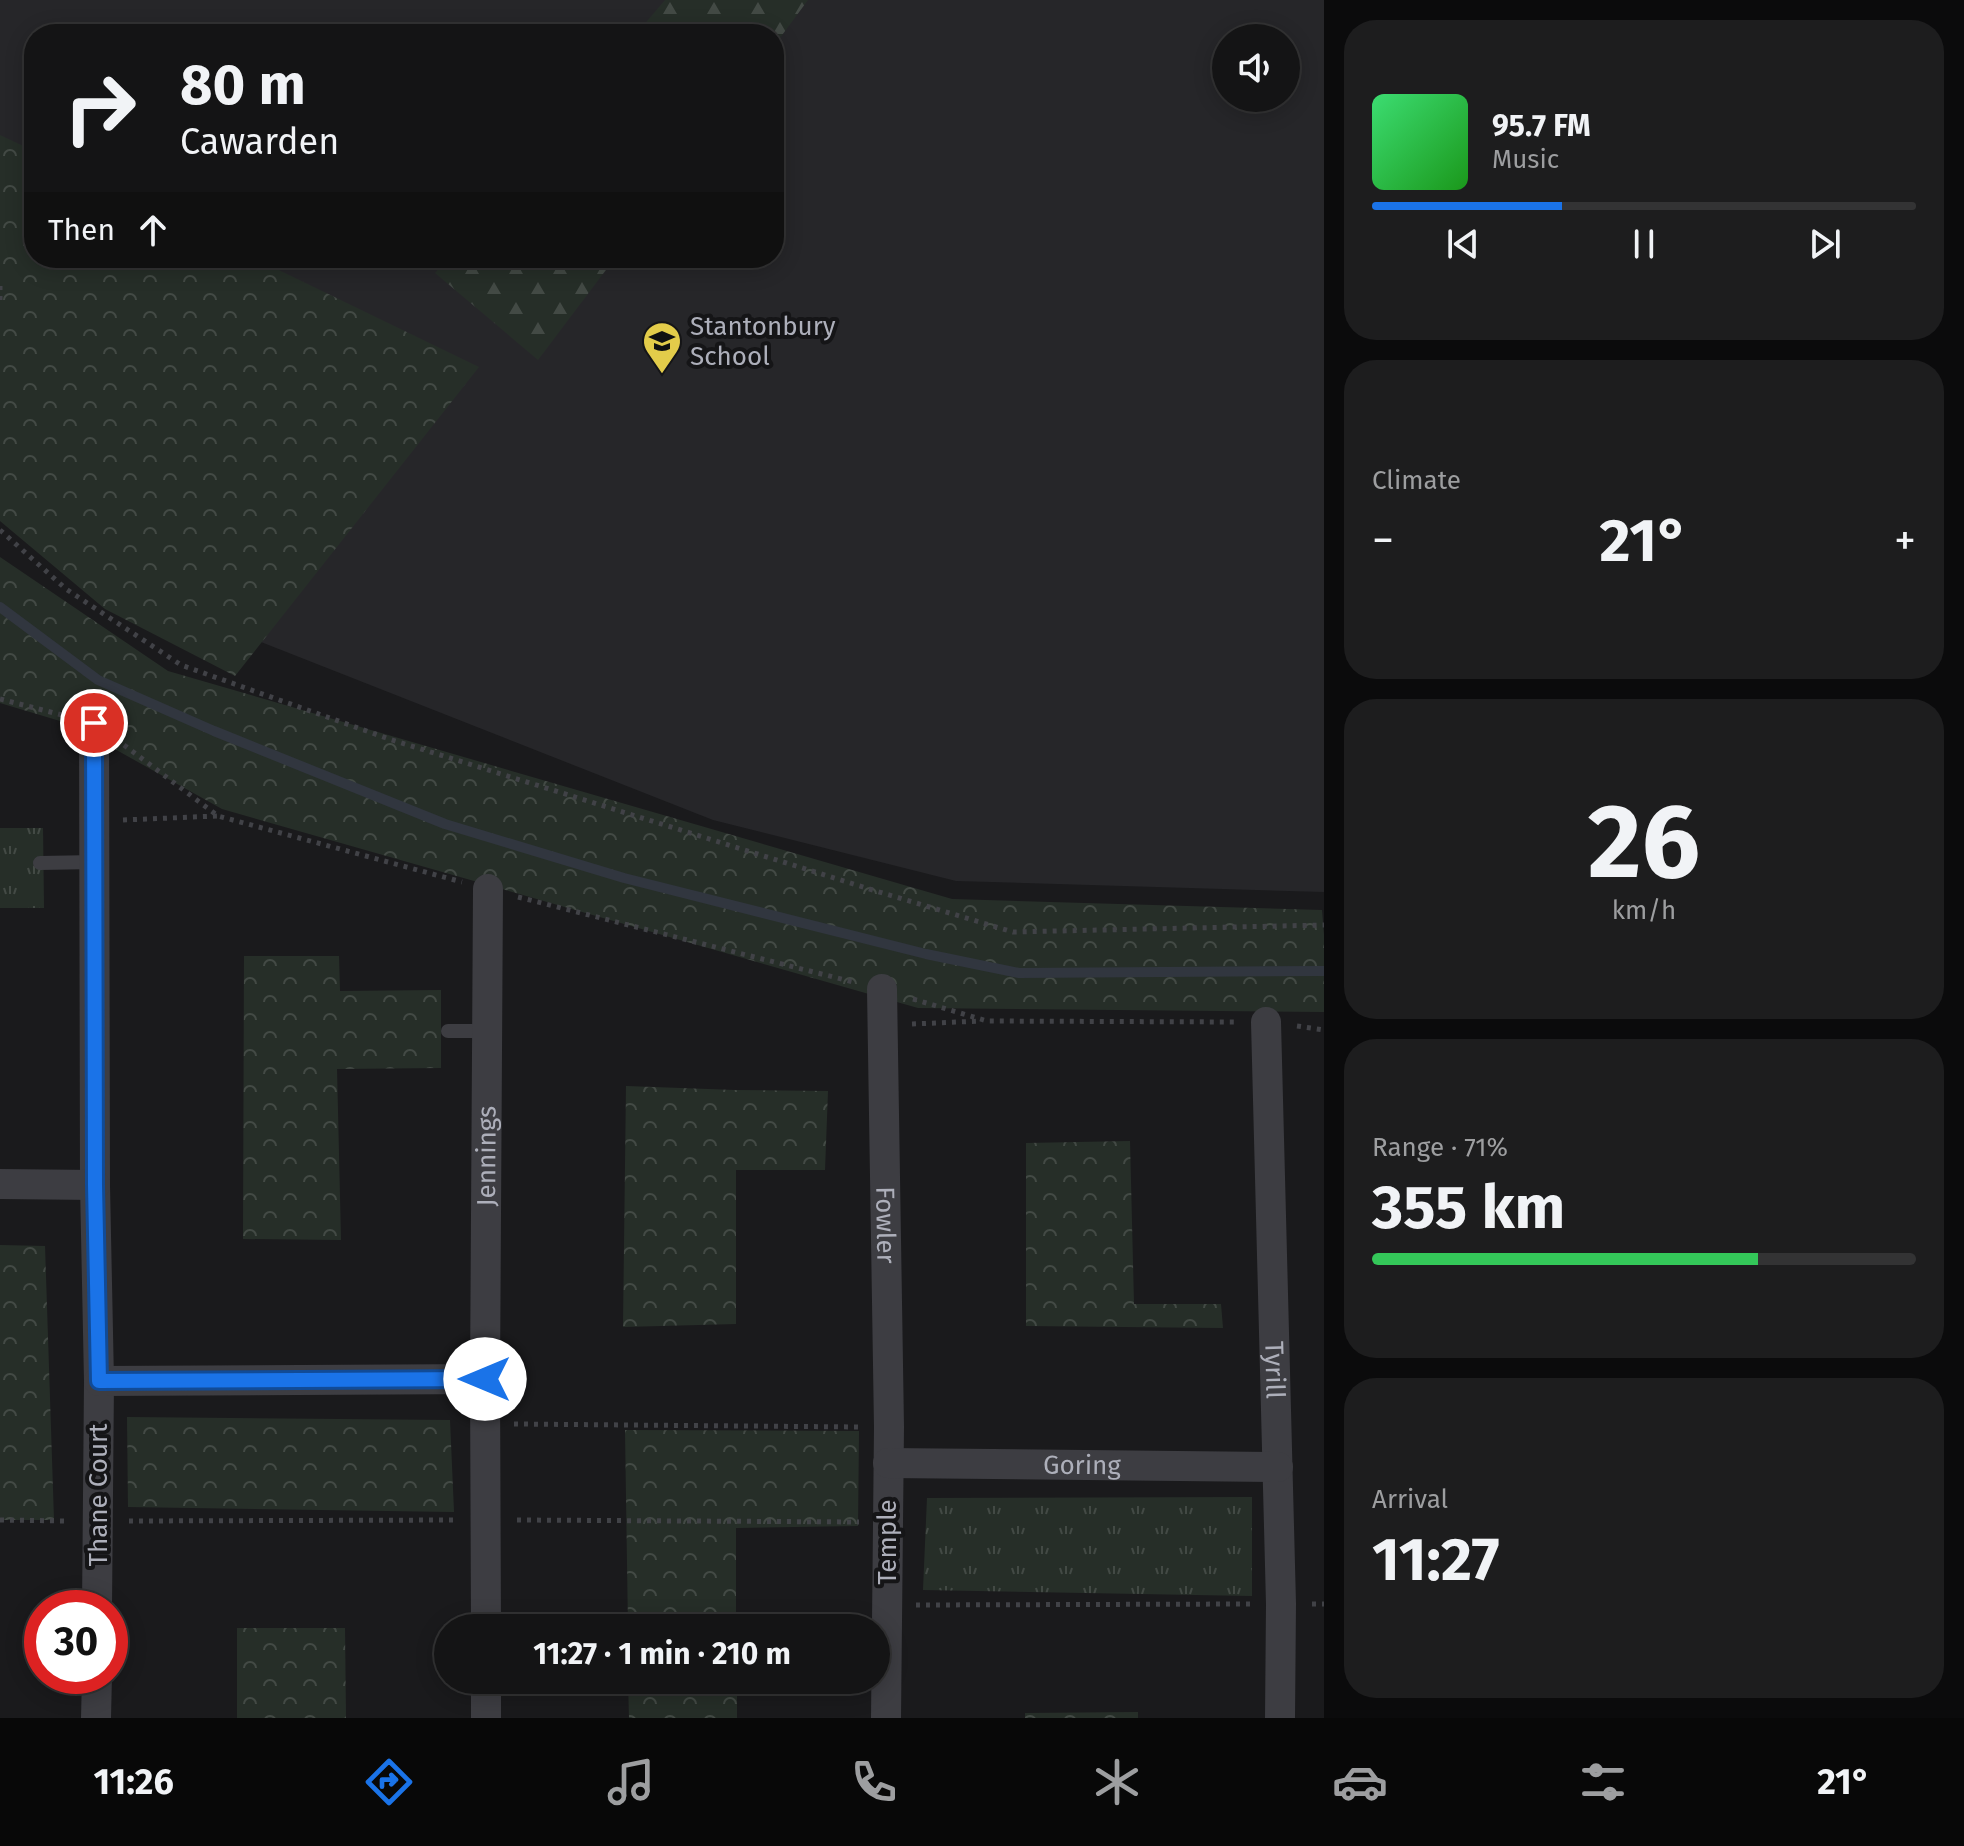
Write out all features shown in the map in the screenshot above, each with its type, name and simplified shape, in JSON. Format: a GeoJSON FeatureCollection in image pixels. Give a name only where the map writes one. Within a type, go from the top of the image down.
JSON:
{"type":"FeatureCollection","features":[{"type":"Feature","properties":{"kind":"street"},"geometry":{"type":"LineString","coordinates":[[0,1184],[95,1185],[94,723]]}},
{"type":"Feature","properties":{"kind":"street","name":"Jennings"},"geometry":{"type":"LineString","coordinates":[[486,1424],[488,889]]}},
{"type":"Feature","properties":{"kind":"street","name":"Fowler"},"geometry":{"type":"LineString","coordinates":[[882,989],[888,1463]]}},
{"type":"Feature","properties":{"kind":"street","name":"Tyrill"},"geometry":{"type":"LineString","coordinates":[[1266,1022],[1281,1604],[1280,1718]]}},
{"type":"Feature","properties":{"kind":"street","name":"Thane Court"},"geometry":{"type":"LineString","coordinates":[[95,1185],[99,1381],[97,1590]]}},
{"type":"Feature","properties":{"kind":"street"},"geometry":{"type":"LineString","coordinates":[[99,1381],[485,1379]]}},
{"type":"Feature","properties":{"kind":"street"},"geometry":{"type":"LineString","coordinates":[[486,1424],[486,1614]]}},
{"type":"Feature","properties":{"kind":"street","name":"Goring"},"geometry":{"type":"LineString","coordinates":[[888,1463],[1278,1467]]}},
{"type":"Feature","properties":{"kind":"street","name":"Temple"},"geometry":{"type":"LineString","coordinates":[[886,1718],[888,1463]]}},
{"type":"Feature","properties":{"kind":"street"},"geometry":{"type":"LineString","coordinates":[[96,1718],[97,1694]]}},
{"type":"Feature","properties":{"kind":"street"},"geometry":{"type":"LineString","coordinates":[[486,1694],[486,1718]]}},
{"type":"Feature","properties":{"kind":"lane"},"geometry":{"type":"LineString","coordinates":[[40,863],[95,862]]}},
{"type":"Feature","properties":{"kind":"lane"},"geometry":{"type":"LineString","coordinates":[[448,1031],[487,1031]]}},
{"type":"Feature","properties":{"kind":"path"},"geometry":{"type":"LineString","coordinates":[[0,286],[0,306]]}},
{"type":"Feature","properties":{"kind":"path"},"geometry":{"type":"LineString","coordinates":[[0,530],[66,589],[181,665],[389,739],[1013,932],[1324,925]]}},
{"type":"Feature","properties":{"kind":"path"},"geometry":{"type":"LineString","coordinates":[[0,699],[94,723],[218,816]]}},
{"type":"Feature","properties":{"kind":"path"},"geometry":{"type":"LineString","coordinates":[[95,822],[218,816],[488,889],[882,989],[987,1021]]}},
{"type":"Feature","properties":{"kind":"path"},"geometry":{"type":"LineString","coordinates":[[883,1024],[987,1021],[1266,1022],[1324,1030]]}},
{"type":"Feature","properties":{"kind":"path"},"geometry":{"type":"LineString","coordinates":[[486,1424],[889,1427]]}},
{"type":"Feature","properties":{"kind":"path"},"geometry":{"type":"LineString","coordinates":[[0,1520],[887,1522]]}},
{"type":"Feature","properties":{"kind":"path"},"geometry":{"type":"LineString","coordinates":[[887,1606],[1324,1604]]}},
{"type":"Feature","properties":{"kind":"shaded area","name":"Stantonbury School"},"geometry":{"type":"Polygon","coordinates":[[[0,0],[1324,0],[1324,892],[956,881],[713,820],[157,601],[0,492],[0,0]]]}},
{"type":"Feature","properties":{"kind":"green space"},"geometry":{"type":"Polygon","coordinates":[[[665,0],[808,0],[784,32],[784,24],[645,24],[665,0]]]}},
{"type":"Feature","properties":{"kind":"green space"},"geometry":{"type":"Polygon","coordinates":[[[0,135],[24,146],[24,268],[275,268],[479,367],[235,676],[105,609],[0,521],[0,135]]]}},
{"type":"Feature","properties":{"kind":"green space"},"geometry":{"type":"Polygon","coordinates":[[[439,268],[607,268],[538,360],[435,273],[439,268]]]}},
{"type":"Feature","properties":{"kind":"green space"},"geometry":{"type":"Polygon","coordinates":[[[0,557],[168,671],[952,899],[1322,910],[1324,1012],[918,1008],[222,809],[70,724],[0,703],[0,557]]]}},
{"type":"Feature","properties":{"kind":"green space"},"geometry":{"type":"Polygon","coordinates":[[[0,828],[43,828],[44,908],[0,908],[0,828]]]}},
{"type":"Feature","properties":{"kind":"green space"},"geometry":{"type":"Polygon","coordinates":[[[244,956],[339,956],[340,991],[441,990],[441,1068],[337,1069],[341,1240],[243,1239],[244,956]]]}},
{"type":"Feature","properties":{"kind":"green space"},"geometry":{"type":"Polygon","coordinates":[[[626,1086],[828,1091],[825,1170],[736,1170],[736,1324],[623,1327],[626,1086]]]}},
{"type":"Feature","properties":{"kind":"green space"},"geometry":{"type":"Polygon","coordinates":[[[1130,1141],[1134,1304],[1221,1304],[1223,1328],[1026,1326],[1026,1143],[1130,1141]]]}},
{"type":"Feature","properties":{"kind":"green space"},"geometry":{"type":"Polygon","coordinates":[[[0,1245],[45,1246],[54,1520],[0,1520],[0,1245]]]}},
{"type":"Feature","properties":{"kind":"green space"},"geometry":{"type":"Polygon","coordinates":[[[127,1417],[450,1420],[454,1512],[128,1507],[127,1417]]]}},
{"type":"Feature","properties":{"kind":"green space"},"geometry":{"type":"Polygon","coordinates":[[[625,1430],[859,1431],[858,1526],[736,1528],[736,1614],[628,1614],[625,1430]]]}},
{"type":"Feature","properties":{"kind":"green space"},"geometry":{"type":"Polygon","coordinates":[[[1252,1497],[1252,1596],[923,1590],[927,1498],[1252,1497]]]}},
{"type":"Feature","properties":{"kind":"green space"},"geometry":{"type":"Polygon","coordinates":[[[237,1628],[345,1628],[346,1718],[237,1718],[237,1628]]]}},
{"type":"Feature","properties":{"kind":"green space"},"geometry":{"type":"Polygon","coordinates":[[[628,1694],[737,1694],[737,1718],[629,1718],[628,1694]]]}},
{"type":"Feature","properties":{"kind":"green space"},"geometry":{"type":"Polygon","coordinates":[[[1138,1712],[1138,1718],[1025,1718],[1025,1713],[1138,1712]]]}},
{"type":"Feature","properties":{"kind":"waterway"},"geometry":{"type":"LineString","coordinates":[[0,607],[98,680],[214,731],[445,824],[624,878],[926,954],[1019,973],[1324,971]]}},
{"type":"Feature","properties":{"kind":"place","name":"Stantonbury School"},"geometry":{"type":"Point","coordinates":[662,375]}},
{"type":"Feature","properties":{"kind":"route"},"geometry":{"type":"LineString","coordinates":[[94,723],[95,1185],[99,1381],[485,1379]]}}]}
